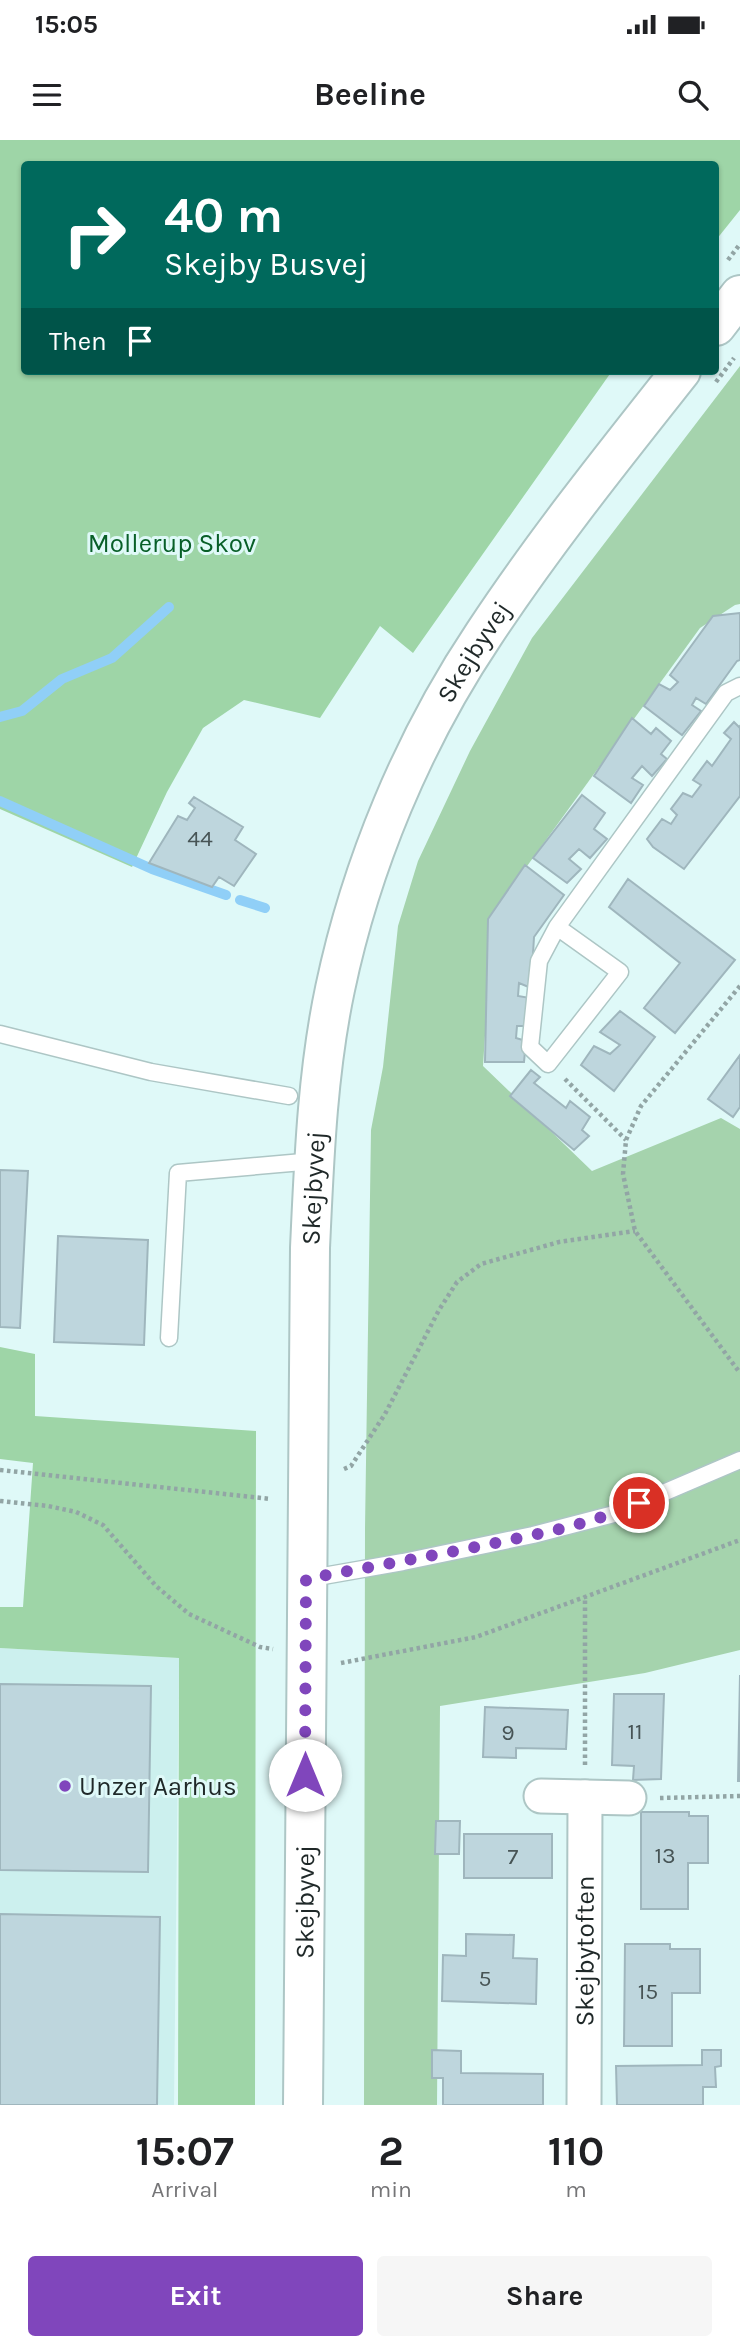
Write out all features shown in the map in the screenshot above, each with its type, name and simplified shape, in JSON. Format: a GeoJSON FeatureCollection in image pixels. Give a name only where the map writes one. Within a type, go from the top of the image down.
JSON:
{"type":"FeatureCollection","features":[{"type":"Feature","properties":{"kind":"street"},"geometry":{"type":"LineString","coordinates":[[719,322],[740,295]]}},
{"type":"Feature","properties":{"kind":"street","name":"Skejbyvej"},"geometry":{"type":"LineString","coordinates":[[303,2105],[308,1306],[314,1161],[335,990],[361,892],[395,800],[438,712],[482,636],[546,544],[697,377]]}},
{"type":"Feature","properties":{"kind":"street"},"geometry":{"type":"LineString","coordinates":[[541,1796],[629,1798]]}},
{"type":"Feature","properties":{"kind":"street","name":"Skejbytoften"},"geometry":{"type":"LineString","coordinates":[[584,2105],[585,1797]]}},
{"type":"Feature","properties":{"kind":"lane"},"geometry":{"type":"LineString","coordinates":[[557,927],[620,972],[548,1063],[530,1047],[539,961],[557,927],[726,693],[740,686]]}},
{"type":"Feature","properties":{"kind":"lane"},"geometry":{"type":"LineString","coordinates":[[0,1034],[151,1072],[289,1096]]}},
{"type":"Feature","properties":{"kind":"lane"},"geometry":{"type":"LineString","coordinates":[[169,1338],[178,1173],[314,1161]]}},
{"type":"Feature","properties":{"kind":"lane"},"geometry":{"type":"LineString","coordinates":[[306,1579],[520,1538],[614,1514],[740,1460]]}},
{"type":"Feature","properties":{"kind":"path"},"geometry":{"type":"LineString","coordinates":[[719,363],[740,350]]}},
{"type":"Feature","properties":{"kind":"path"},"geometry":{"type":"LineString","coordinates":[[740,986],[641,1106],[626,1140],[623,1174],[635,1231],[740,1373]]}},
{"type":"Feature","properties":{"kind":"path"},"geometry":{"type":"LineString","coordinates":[[548,1063],[626,1140]]}},
{"type":"Feature","properties":{"kind":"path"},"geometry":{"type":"LineString","coordinates":[[0,1470],[307,1488],[323,1472],[351,1466],[386,1414],[439,1310],[457,1282],[481,1264],[559,1242],[635,1231]]}},
{"type":"Feature","properties":{"kind":"path"},"geometry":{"type":"LineString","coordinates":[[585,1596],[585,1797]]}},
{"type":"Feature","properties":{"kind":"path"},"geometry":{"type":"LineString","coordinates":[[337,1651],[337,1664]]}},
{"type":"Feature","properties":{"kind":"path"},"geometry":{"type":"LineString","coordinates":[[629,1798],[740,1796]]}},
{"type":"Feature","properties":{"kind":"shaded area"},"geometry":{"type":"Polygon","coordinates":[[[0,1648],[179,1658],[174,2105],[0,2105],[0,1648]]]}},
{"type":"Feature","properties":{"kind":"green space","name":"Mollerup Skov"},"geometry":{"type":"Polygon","coordinates":[[[0,140],[740,140],[740,210],[719,236],[719,161],[21,161],[21,375],[609,375],[413,653],[380,626],[320,718],[244,700],[203,728],[167,792],[132,867],[0,809],[0,140]]]}},
{"type":"Feature","properties":{"kind":"green space"},"geometry":{"type":"Polygon","coordinates":[[[740,366],[740,604],[700,628],[493,913],[483,1066],[592,1171],[721,1118],[740,1129],[740,1650],[645,1673],[440,1706],[437,2105],[364,2105],[365,1529],[371,1130],[383,1067],[398,926],[418,861],[470,751],[532,638],[740,366]]]}},
{"type":"Feature","properties":{"kind":"green space"},"geometry":{"type":"Polygon","coordinates":[[[0,1347],[35,1354],[35,1416],[256,1431],[255,2105],[178,2105],[179,1658],[0,1648],[0,1607],[23,1607],[33,1463],[0,1459],[0,1347]]]}},
{"type":"Feature","properties":{"kind":"building"},"geometry":{"type":"Polygon","coordinates":[[[740,613],[740,660],[706,704],[696,698],[692,705],[701,711],[682,735],[644,706],[659,684],[670,690],[678,682],[670,675],[713,616],[740,613]]]}},
{"type":"Feature","properties":{"kind":"building"},"geometry":{"type":"Polygon","coordinates":[[[632,718],[651,734],[656,728],[671,741],[661,754],[667,759],[652,776],[642,766],[632,778],[643,785],[631,803],[594,776],[632,718]]]}},
{"type":"Feature","properties":{"kind":"building"},"geometry":{"type":"Polygon","coordinates":[[[734,722],[740,726],[740,796],[684,869],[653,847],[647,839],[662,819],[671,824],[677,815],[671,809],[683,793],[692,797],[701,785],[693,780],[707,761],[712,766],[731,739],[724,733],[734,722]]]}},
{"type":"Feature","properties":{"kind":"building"},"geometry":{"type":"Polygon","coordinates":[[[582,795],[605,813],[594,829],[607,839],[590,858],[579,849],[569,859],[581,869],[567,883],[533,858],[582,795]]]}},
{"type":"Feature","properties":{"kind":"building"},"geometry":{"type":"Polygon","coordinates":[[[194,797],[243,827],[235,840],[256,854],[234,886],[219,877],[212,887],[149,863],[178,816],[187,820],[195,808],[189,803],[194,797]]]}},
{"type":"Feature","properties":{"kind":"building"},"geometry":{"type":"Polygon","coordinates":[[[525,865],[564,895],[534,937],[531,988],[519,983],[518,996],[530,998],[529,1026],[517,1026],[516,1038],[526,1041],[524,1062],[485,1062],[488,919],[525,865]]]}},
{"type":"Feature","properties":{"kind":"building"},"geometry":{"type":"Polygon","coordinates":[[[628,879],[735,960],[675,1033],[644,1008],[680,963],[609,907],[628,879]]]}},
{"type":"Feature","properties":{"kind":"building"},"geometry":{"type":"Polygon","coordinates":[[[620,1011],[655,1037],[614,1091],[581,1065],[594,1046],[610,1054],[620,1045],[600,1032],[620,1011]]]}},
{"type":"Feature","properties":{"kind":"building"},"geometry":{"type":"Polygon","coordinates":[[[740,1055],[740,1107],[733,1117],[708,1099],[740,1055]]]}},
{"type":"Feature","properties":{"kind":"building"},"geometry":{"type":"Polygon","coordinates":[[[531,1070],[540,1077],[534,1083],[566,1108],[570,1101],[590,1117],[582,1130],[589,1136],[574,1150],[510,1096],[531,1070]]]}},
{"type":"Feature","properties":{"kind":"building"},"geometry":{"type":"Polygon","coordinates":[[[0,1170],[28,1171],[20,1328],[0,1327],[0,1170]]]}},
{"type":"Feature","properties":{"kind":"building"},"geometry":{"type":"Polygon","coordinates":[[[58,1236],[148,1240],[144,1345],[54,1342],[58,1236]]]}},
{"type":"Feature","properties":{"kind":"building"},"geometry":{"type":"Polygon","coordinates":[[[740,1675],[740,1781],[738,1781],[740,1675]]]}},
{"type":"Feature","properties":{"kind":"building"},"geometry":{"type":"Polygon","coordinates":[[[0,1684],[151,1686],[148,1872],[0,1870],[0,1684]]]}},
{"type":"Feature","properties":{"kind":"building"},"geometry":{"type":"Polygon","coordinates":[[[614,1694],[664,1694],[661,1779],[633,1780],[634,1766],[612,1765],[614,1694]]]}},
{"type":"Feature","properties":{"kind":"building"},"geometry":{"type":"Polygon","coordinates":[[[485,1707],[568,1710],[566,1749],[516,1748],[516,1758],[483,1757],[485,1707]]]}},
{"type":"Feature","properties":{"kind":"building"},"geometry":{"type":"Polygon","coordinates":[[[641,1812],[689,1812],[689,1816],[708,1816],[708,1863],[688,1863],[688,1909],[641,1909],[641,1812]]]}},
{"type":"Feature","properties":{"kind":"building"},"geometry":{"type":"Polygon","coordinates":[[[436,1821],[460,1821],[459,1854],[435,1854],[436,1821]]]}},
{"type":"Feature","properties":{"kind":"building"},"geometry":{"type":"Polygon","coordinates":[[[464,1834],[552,1834],[552,1878],[464,1878],[464,1834]]]}},
{"type":"Feature","properties":{"kind":"building"},"geometry":{"type":"Polygon","coordinates":[[[0,1914],[160,1917],[157,2105],[0,2105],[0,1914]]]}},
{"type":"Feature","properties":{"kind":"building"},"geometry":{"type":"Polygon","coordinates":[[[466,1934],[514,1935],[513,1958],[537,1959],[536,2004],[442,2001],[443,1955],[466,1956],[466,1934]]]}},
{"type":"Feature","properties":{"kind":"building"},"geometry":{"type":"Polygon","coordinates":[[[625,1944],[670,1944],[670,1949],[700,1949],[700,1993],[672,1993],[672,2046],[624,2046],[625,1944]]]}},
{"type":"Feature","properties":{"kind":"building"},"geometry":{"type":"Polygon","coordinates":[[[432,2050],[461,2051],[461,2073],[543,2074],[543,2105],[443,2105],[443,2078],[432,2078],[432,2050]]]}},
{"type":"Feature","properties":{"kind":"building"},"geometry":{"type":"Polygon","coordinates":[[[702,2050],[721,2050],[721,2066],[715,2067],[716,2087],[703,2087],[703,2105],[617,2105],[616,2066],[702,2065],[702,2050]]]}},
{"type":"Feature","properties":{"kind":"waterway"},"geometry":{"type":"LineString","coordinates":[[0,717],[22,711],[62,679],[112,658],[169,607]]}},
{"type":"Feature","properties":{"kind":"waterway"},"geometry":{"type":"LineString","coordinates":[[0,801],[152,869],[226,895]]}},
{"type":"Feature","properties":{"kind":"waterway"},"geometry":{"type":"LineString","coordinates":[[240,900],[265,908]]}},
{"type":"Feature","properties":{"kind":"place","name":"Unzer Aarhus"},"geometry":{"type":"Point","coordinates":[65,1786]}},
{"type":"Feature","properties":{"kind":"route"},"geometry":{"type":"LineString","coordinates":[[305,1775],[306,1579],[533,1535],[614,1514],[639,1503]]}}]}
